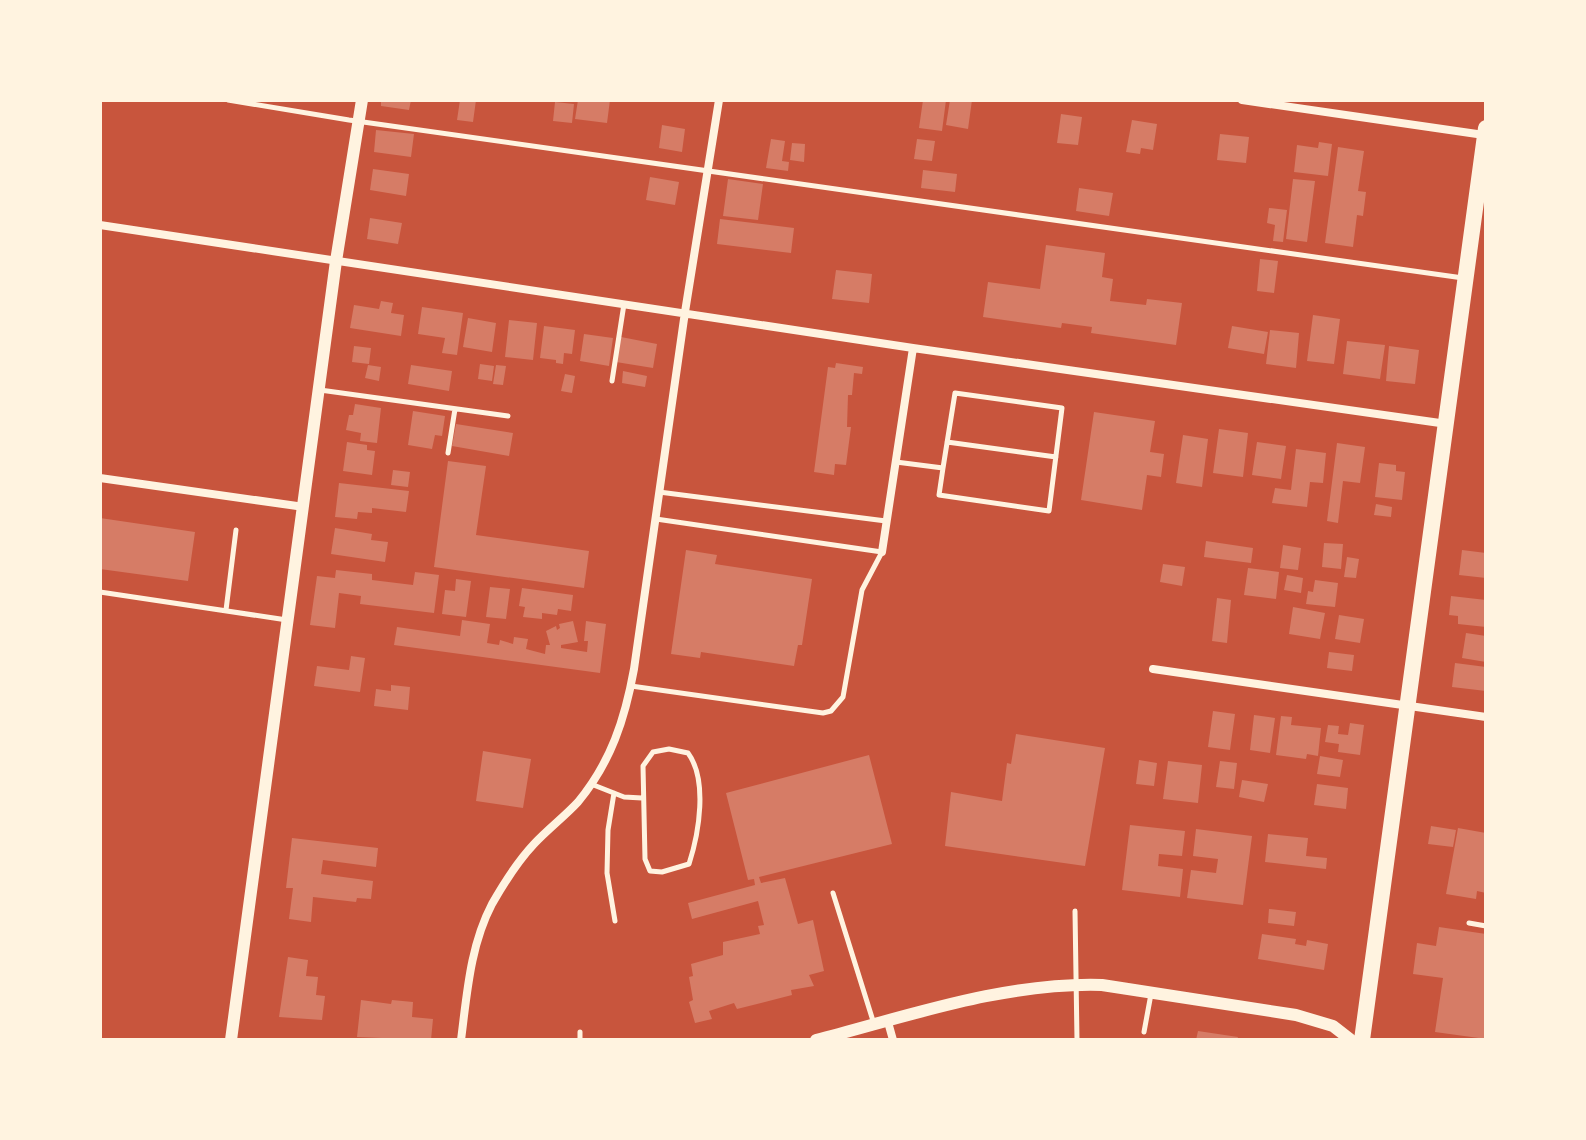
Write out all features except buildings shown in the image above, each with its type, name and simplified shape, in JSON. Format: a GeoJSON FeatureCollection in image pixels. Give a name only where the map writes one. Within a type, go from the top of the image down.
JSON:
{"type":"FeatureCollection","features":[{"type":"Feature","properties":{"kind":"main road"},"geometry":{"type":"LineString","coordinates":[[1362,1040],[1486,128]]}},
{"type":"Feature","properties":{"kind":"street"},"geometry":{"type":"LineString","coordinates":[[231,1040],[336,261],[362,100]]}},
{"type":"Feature","properties":{"kind":"street"},"geometry":{"type":"LineString","coordinates":[[461,1040],[470,970],[491,906],[509,875],[533,845],[578,801],[619,732],[631,686],[719,100]]}},
{"type":"Feature","properties":{"kind":"street"},"geometry":{"type":"LineString","coordinates":[[1242,100],[1485,136]]}},
{"type":"Feature","properties":{"kind":"street"},"geometry":{"type":"LineString","coordinates":[[100,225],[913,348],[1447,424]]}},
{"type":"Feature","properties":{"kind":"street"},"geometry":{"type":"LineString","coordinates":[[882,552],[913,348]]}},
{"type":"Feature","properties":{"kind":"street"},"geometry":{"type":"LineString","coordinates":[[100,478],[304,507]]}},
{"type":"Feature","properties":{"kind":"street"},"geometry":{"type":"LineString","coordinates":[[1153,669],[1486,717]]}},
{"type":"Feature","properties":{"kind":"street"},"geometry":{"type":"LineString","coordinates":[[816,1040],[988,996],[1076,984],[1102,985],[1296,1015],[1333,1026],[1351,1040]]}},
{"type":"Feature","properties":{"kind":"street"},"geometry":{"type":"LineString","coordinates":[[888,1022],[893,1040]]}},
{"type":"Feature","properties":{"kind":"lane"},"geometry":{"type":"LineString","coordinates":[[228,100],[1467,278]]}},
{"type":"Feature","properties":{"kind":"lane"},"geometry":{"type":"LineString","coordinates":[[612,381],[624,303]]}},
{"type":"Feature","properties":{"kind":"lane"},"geometry":{"type":"LineString","coordinates":[[319,390],[508,416]]}},
{"type":"Feature","properties":{"kind":"lane"},"geometry":{"type":"LineString","coordinates":[[955,393],[1062,408],[1056,457],[1049,511],[939,495],[955,393]]}},
{"type":"Feature","properties":{"kind":"lane"},"geometry":{"type":"LineString","coordinates":[[448,453],[455,409]]}},
{"type":"Feature","properties":{"kind":"lane"},"geometry":{"type":"LineString","coordinates":[[947,442],[1056,457]]}},
{"type":"Feature","properties":{"kind":"lane"},"geometry":{"type":"LineString","coordinates":[[896,462],[943,468]]}},
{"type":"Feature","properties":{"kind":"lane"},"geometry":{"type":"LineString","coordinates":[[659,492],[887,521]]}},
{"type":"Feature","properties":{"kind":"lane"},"geometry":{"type":"LineString","coordinates":[[631,686],[823,713],[836,707],[843,697],[862,590],[882,552],[655,519]]}},
{"type":"Feature","properties":{"kind":"lane"},"geometry":{"type":"LineString","coordinates":[[226,610],[236,530]]}},
{"type":"Feature","properties":{"kind":"lane"},"geometry":{"type":"LineString","coordinates":[[100,592],[288,620]]}},
{"type":"Feature","properties":{"kind":"lane"},"geometry":{"type":"LineString","coordinates":[[669,749],[688,753],[696,764],[699,797],[694,849],[689,864],[662,872],[650,871],[645,859],[643,798],[643,766],[653,752],[669,749]]}},
{"type":"Feature","properties":{"kind":"lane"},"geometry":{"type":"LineString","coordinates":[[590,783],[614,793],[643,798]]}},
{"type":"Feature","properties":{"kind":"lane"},"geometry":{"type":"LineString","coordinates":[[614,793],[608,830],[607,873],[615,921]]}},
{"type":"Feature","properties":{"kind":"lane"},"geometry":{"type":"LineString","coordinates":[[833,893],[874,1025]]}},
{"type":"Feature","properties":{"kind":"lane"},"geometry":{"type":"LineString","coordinates":[[1075,911],[1077,1040]]}},
{"type":"Feature","properties":{"kind":"lane"},"geometry":{"type":"LineString","coordinates":[[1469,923],[1486,926]]}},
{"type":"Feature","properties":{"kind":"lane"},"geometry":{"type":"LineString","coordinates":[[1144,1032],[1151,993]]}},
{"type":"Feature","properties":{"kind":"lane"},"geometry":{"type":"LineString","coordinates":[[580,1032],[580,1040]]}}]}
